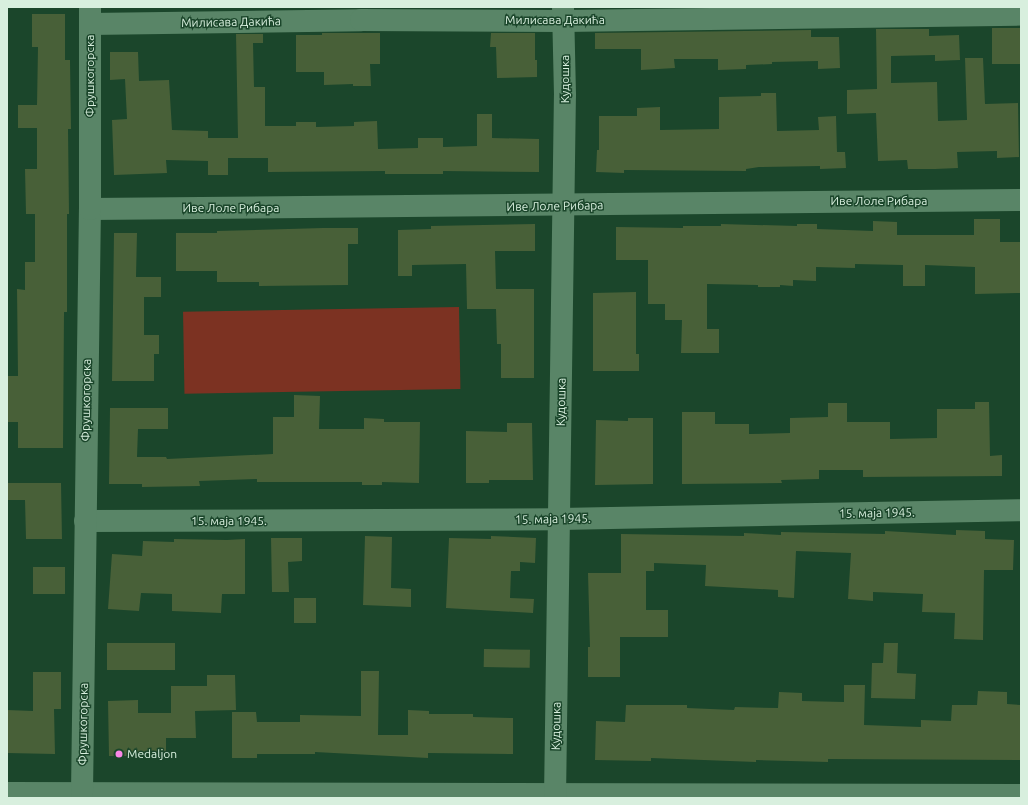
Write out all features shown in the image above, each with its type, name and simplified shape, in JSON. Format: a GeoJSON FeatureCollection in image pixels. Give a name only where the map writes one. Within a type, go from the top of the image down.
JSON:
{"type":"FeatureCollection","features":[{"type":"Feature","properties":{"kind":"street","name":"Милисава Дакића"},"geometry":{"type":"LineString","coordinates":[[90,16],[360,13],[1018,13]]}},
{"type":"Feature","properties":{"kind":"street","name":"Кудошка"},"geometry":{"type":"LineString","coordinates":[[555,796],[565,95],[564,14]]}},
{"type":"Feature","properties":{"kind":"street","name":"Фрушкогорска"},"geometry":{"type":"LineString","coordinates":[[82,793],[90,210],[90,16]]}},
{"type":"Feature","properties":{"kind":"street","name":"Иве Лоле Рибара"},"geometry":{"type":"LineString","coordinates":[[90,210],[1021,200]]}},
{"type":"Feature","properties":{"kind":"street","name":"15. маја 1945."},"geometry":{"type":"LineString","coordinates":[[85,521],[560,519],[1021,510]]}},
{"type":"Feature","properties":{"kind":"street"},"geometry":{"type":"LineString","coordinates":[[7,793],[555,796],[721,793],[1021,794]]}},
{"type":"Feature","properties":{"kind":"shaded area"},"geometry":{"type":"Polygon","coordinates":[[[459,307],[460,389],[184,394],[183,312],[459,307]]]}},
{"type":"Feature","properties":{"kind":"building"},"geometry":{"type":"Polygon","coordinates":[[[32,14],[65,14],[65,60],[70,60],[71,129],[68,129],[69,214],[67,214],[67,312],[64,312],[63,448],[18,448],[18,422],[7,422],[7,376],[18,376],[17,289],[25,290],[25,262],[35,262],[35,214],[26,214],[25,169],[37,169],[37,128],[18,128],[18,105],[37,105],[38,47],[32,47],[32,14]]]}},
{"type":"Feature","properties":{"kind":"building"},"geometry":{"type":"Polygon","coordinates":[[[992,28],[1021,28],[1021,64],[992,64],[992,28]]]}},
{"type":"Feature","properties":{"kind":"building"},"geometry":{"type":"Polygon","coordinates":[[[876,29],[929,29],[929,36],[959,35],[960,60],[935,61],[935,55],[891,56],[891,83],[937,82],[938,121],[967,120],[965,58],[983,58],[985,104],[1018,103],[1019,157],[997,158],[997,151],[957,152],[958,168],[935,169],[908,169],[907,160],[878,161],[876,113],[847,114],[847,90],[877,89],[876,29]]]}},
{"type":"Feature","properties":{"kind":"building"},"geometry":{"type":"Polygon","coordinates":[[[811,30],[811,37],[839,37],[840,68],[818,69],[818,61],[772,62],[772,64],[746,65],[746,69],[718,70],[718,59],[674,59],[675,68],[641,70],[641,49],[595,49],[595,33],[811,30]]]}},
{"type":"Feature","properties":{"kind":"building"},"geometry":{"type":"Polygon","coordinates":[[[322,33],[380,33],[380,64],[370,64],[371,86],[353,86],[353,84],[324,85],[324,72],[296,72],[296,35],[322,35],[322,33]]]}},
{"type":"Feature","properties":{"kind":"building"},"geometry":{"type":"Polygon","coordinates":[[[491,33],[535,33],[535,60],[537,60],[537,77],[497,78],[496,47],[490,47],[491,33]]]}},
{"type":"Feature","properties":{"kind":"building"},"geometry":{"type":"Polygon","coordinates":[[[236,34],[263,34],[263,43],[253,43],[254,87],[265,87],[265,126],[296,126],[296,122],[316,122],[316,127],[354,126],[354,122],[377,121],[378,149],[418,148],[418,138],[443,138],[443,147],[477,146],[477,114],[492,114],[492,138],[539,139],[539,172],[443,171],[443,174],[385,174],[385,171],[268,172],[268,158],[228,158],[228,175],[208,175],[208,161],[166,160],[167,173],[114,175],[112,120],[127,119],[125,79],[110,80],[110,52],[138,52],[139,81],[169,80],[172,130],[208,131],[208,138],[238,138],[236,34]]]}},
{"type":"Feature","properties":{"kind":"building"},"geometry":{"type":"Polygon","coordinates":[[[761,93],[776,93],[777,131],[819,130],[818,117],[836,116],[837,152],[845,152],[846,168],[820,169],[820,166],[759,167],[746,169],[746,171],[624,170],[624,173],[596,172],[597,150],[599,150],[599,116],[637,116],[637,108],[660,107],[660,130],[719,129],[719,97],[761,96],[761,93]]]}},
{"type":"Feature","properties":{"kind":"building"},"geometry":{"type":"Polygon","coordinates":[[[974,219],[1000,219],[1000,242],[1021,242],[1021,293],[975,294],[975,267],[925,265],[925,286],[903,286],[903,265],[855,264],[855,268],[816,267],[816,281],[793,280],[793,286],[780,285],[780,287],[758,287],[758,285],[707,284],[707,329],[719,329],[719,353],[681,353],[682,320],[665,320],[665,304],[648,304],[648,260],[616,260],[616,227],[683,228],[683,226],[721,226],[721,224],[797,226],[797,224],[817,224],[817,229],[873,231],[873,221],[897,222],[897,235],[974,235],[974,219]]]}},
{"type":"Feature","properties":{"kind":"building"},"geometry":{"type":"Polygon","coordinates":[[[535,224],[535,251],[495,251],[496,289],[534,289],[534,378],[501,378],[501,344],[497,344],[496,309],[467,309],[466,264],[412,265],[412,276],[398,276],[398,230],[431,229],[431,226],[535,224]]]}},
{"type":"Feature","properties":{"kind":"building"},"geometry":{"type":"Polygon","coordinates":[[[358,228],[358,244],[348,244],[348,285],[259,286],[259,282],[217,282],[217,271],[176,271],[176,233],[217,233],[217,231],[358,228]]]}},
{"type":"Feature","properties":{"kind":"building"},"geometry":{"type":"Polygon","coordinates":[[[114,233],[137,233],[136,277],[161,277],[161,297],[144,297],[144,335],[159,335],[159,354],[154,354],[154,381],[112,381],[114,233]]]}},
{"type":"Feature","properties":{"kind":"building"},"geometry":{"type":"Polygon","coordinates":[[[636,292],[636,354],[639,354],[639,371],[593,371],[593,293],[636,292]]]}},
{"type":"Feature","properties":{"kind":"building"},"geometry":{"type":"Polygon","coordinates":[[[294,395],[320,396],[319,429],[364,429],[364,418],[384,419],[384,422],[420,422],[419,483],[382,482],[382,485],[362,485],[362,482],[257,482],[257,479],[199,481],[200,486],[142,487],[142,484],[109,484],[110,408],[168,408],[168,429],[138,429],[137,457],[166,457],[167,459],[273,454],[273,417],[294,417],[294,395]]]}},
{"type":"Feature","properties":{"kind":"building"},"geometry":{"type":"Polygon","coordinates":[[[975,402],[989,402],[990,456],[1002,455],[1002,476],[863,477],[863,470],[819,470],[819,479],[781,480],[782,483],[682,484],[682,412],[715,412],[715,424],[749,424],[749,434],[790,433],[790,418],[828,417],[828,403],[847,403],[847,422],[890,422],[890,439],[937,438],[937,409],[975,409],[975,402]]]}},
{"type":"Feature","properties":{"kind":"building"},"geometry":{"type":"Polygon","coordinates":[[[628,418],[653,418],[653,484],[595,485],[596,420],[628,421],[628,418]]]}},
{"type":"Feature","properties":{"kind":"building"},"geometry":{"type":"Polygon","coordinates":[[[507,423],[532,423],[533,480],[489,480],[489,483],[466,483],[466,431],[507,432],[507,423]]]}},
{"type":"Feature","properties":{"kind":"building"},"geometry":{"type":"Polygon","coordinates":[[[7,483],[61,483],[62,539],[26,539],[25,500],[7,500],[7,483]]]}},
{"type":"Feature","properties":{"kind":"building"},"geometry":{"type":"Polygon","coordinates":[[[956,530],[985,531],[985,539],[1014,540],[1013,570],[984,570],[983,640],[954,639],[955,613],[922,612],[923,594],[873,592],[873,601],[848,599],[851,553],[796,551],[794,598],[778,597],[778,590],[705,586],[706,565],[654,563],[654,571],[646,571],[646,610],[668,610],[668,637],[620,637],[620,677],[588,677],[588,647],[590,647],[588,573],[621,573],[621,534],[744,536],[744,533],[781,535],[781,532],[885,534],[885,531],[956,535],[956,530]]]}},
{"type":"Feature","properties":{"kind":"building"},"geometry":{"type":"Polygon","coordinates":[[[365,536],[392,537],[391,588],[411,589],[411,607],[363,605],[365,536]]]}},
{"type":"Feature","properties":{"kind":"building"},"geometry":{"type":"Polygon","coordinates":[[[491,536],[536,538],[535,563],[520,562],[520,571],[511,571],[510,598],[534,599],[533,613],[446,608],[449,538],[491,539],[491,536]]]}},
{"type":"Feature","properties":{"kind":"building"},"geometry":{"type":"Polygon","coordinates":[[[271,538],[302,538],[302,561],[288,562],[289,592],[272,592],[271,538]]]}},
{"type":"Feature","properties":{"kind":"building"},"geometry":{"type":"Polygon","coordinates":[[[174,539],[245,539],[245,594],[222,594],[221,613],[172,611],[172,594],[141,593],[139,611],[108,609],[112,554],[142,556],[143,541],[174,542],[174,539]]]}},
{"type":"Feature","properties":{"kind":"building"},"geometry":{"type":"Polygon","coordinates":[[[33,567],[65,567],[65,594],[33,594],[33,567]]]}},
{"type":"Feature","properties":{"kind":"building"},"geometry":{"type":"Polygon","coordinates":[[[294,598],[316,598],[316,623],[294,623],[294,598]]]}},
{"type":"Feature","properties":{"kind":"building"},"geometry":{"type":"Polygon","coordinates":[[[107,643],[175,643],[175,670],[107,670],[107,643]]]}},
{"type":"Feature","properties":{"kind":"building"},"geometry":{"type":"Polygon","coordinates":[[[884,643],[898,643],[897,673],[916,674],[915,699],[871,698],[872,663],[883,663],[884,643]]]}},
{"type":"Feature","properties":{"kind":"building"},"geometry":{"type":"Polygon","coordinates":[[[484,649],[530,650],[530,668],[484,667],[484,649]]]}},
{"type":"Feature","properties":{"kind":"building"},"geometry":{"type":"Polygon","coordinates":[[[361,671],[379,671],[378,735],[408,735],[408,710],[429,711],[429,714],[473,714],[473,717],[513,718],[513,754],[428,753],[428,758],[315,752],[315,754],[257,754],[257,758],[232,758],[232,712],[256,712],[257,722],[300,722],[300,715],[361,716],[361,671]]]}},
{"type":"Feature","properties":{"kind":"building"},"geometry":{"type":"Polygon","coordinates":[[[33,672],[61,672],[61,709],[54,709],[55,754],[7,753],[7,710],[33,711],[33,672]]]}},
{"type":"Feature","properties":{"kind":"building"},"geometry":{"type":"Polygon","coordinates":[[[207,675],[235,675],[236,710],[195,711],[196,738],[166,738],[166,753],[139,753],[139,756],[109,756],[108,701],[138,700],[138,713],[171,713],[171,686],[207,686],[207,675]]]}},
{"type":"Feature","properties":{"kind":"building"},"geometry":{"type":"Polygon","coordinates":[[[844,685],[865,685],[864,725],[921,727],[921,720],[951,721],[952,705],[977,705],[978,691],[1007,692],[1007,704],[1021,705],[1021,760],[828,759],[828,762],[756,760],[756,762],[651,758],[651,761],[595,760],[596,721],[625,722],[626,705],[687,705],[687,708],[734,710],[735,707],[778,708],[779,692],[802,693],[802,701],[844,702],[844,685]]]}},
{"type":"Feature","properties":{"kind":"place","name":"Medaljon"},"geometry":{"type":"Point","coordinates":[119,754]}}]}
